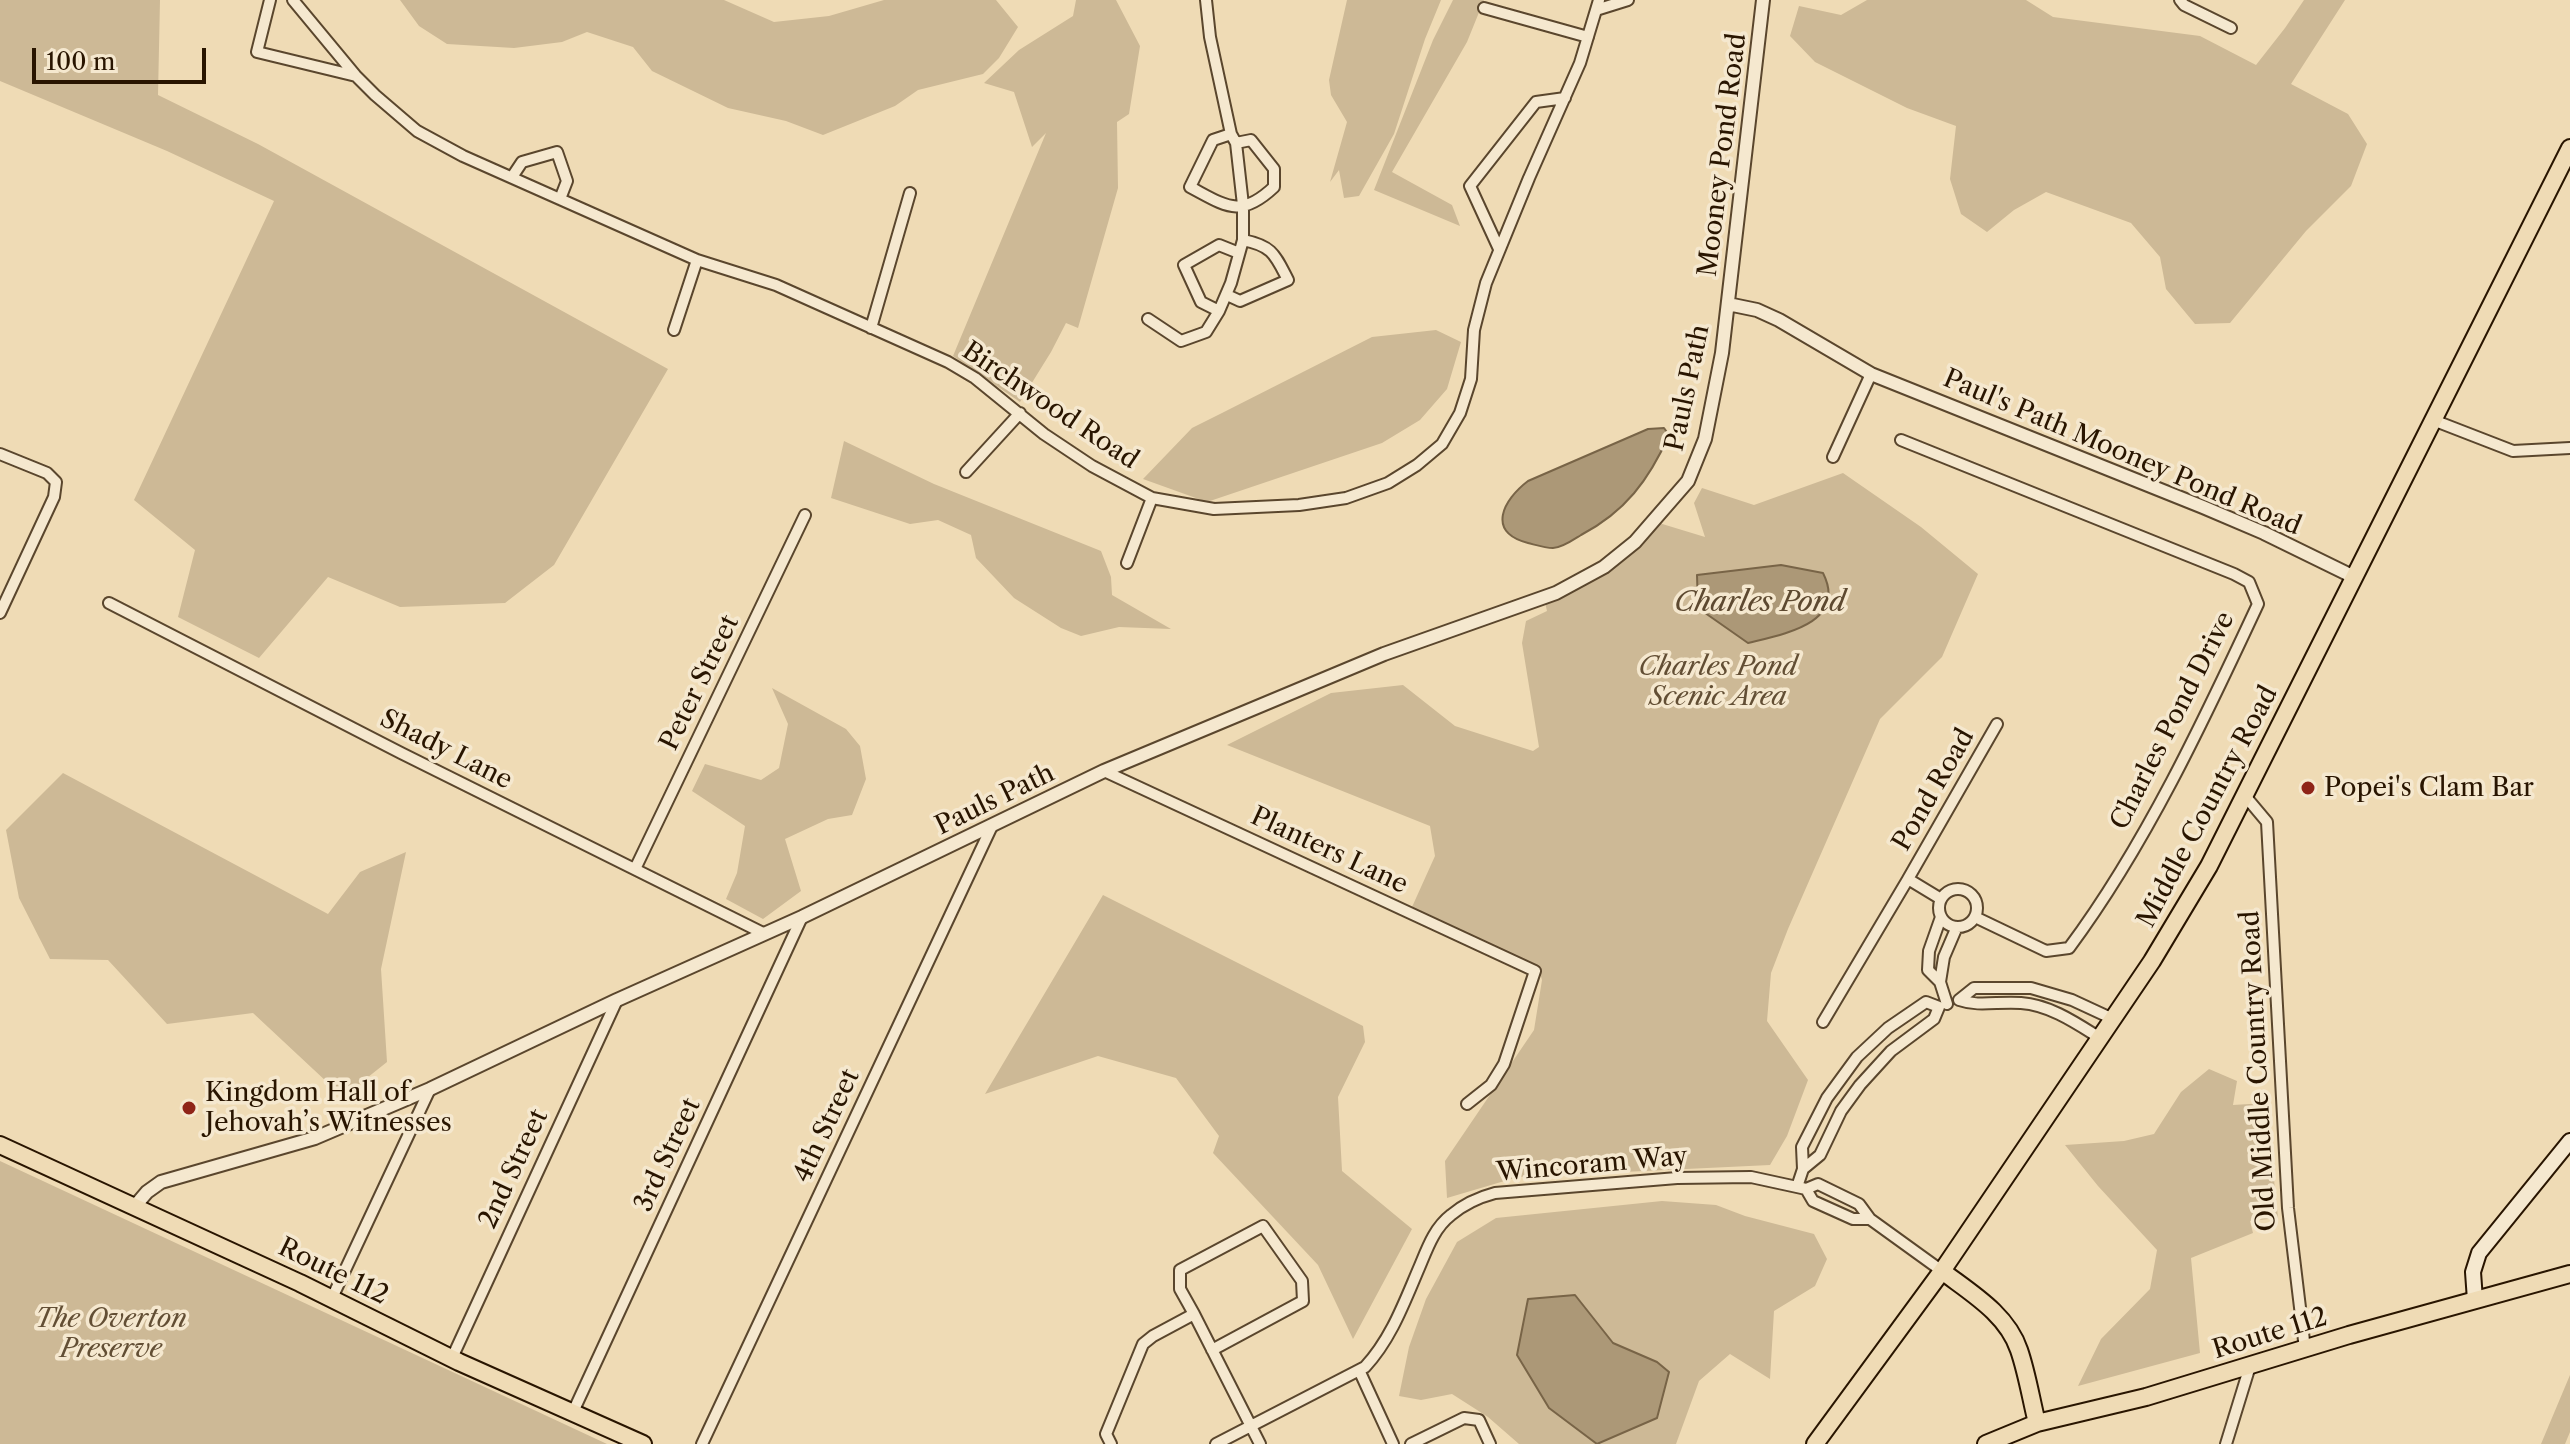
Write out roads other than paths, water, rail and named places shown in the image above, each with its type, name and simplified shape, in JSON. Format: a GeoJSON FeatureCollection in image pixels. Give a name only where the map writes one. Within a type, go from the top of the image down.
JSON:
{"type":"FeatureCollection","features":[{"type":"Feature","properties":{"kind":"main road","name":"Middle Country Road"},"geometry":{"type":"LineString","coordinates":[[1815,1444],[1942,1271],[2175,924],[2246,797],[2570,148]]}},
{"type":"Feature","properties":{"kind":"main road"},"geometry":{"type":"LineString","coordinates":[[2475,1300],[2473,1272],[2479,1253],[2570,1141]]}},
{"type":"Feature","properties":{"kind":"main road","name":"Route 112"},"geometry":{"type":"LineString","coordinates":[[0,1145],[332,1298],[452,1358],[643,1444]]}},
{"type":"Feature","properties":{"kind":"main road"},"geometry":{"type":"LineString","coordinates":[[1942,1271],[1995,1312],[2009,1329],[2019,1350],[2037,1423]]}},
{"type":"Feature","properties":{"kind":"main road","name":"Route 112"},"geometry":{"type":"LineString","coordinates":[[1986,1444],[2037,1423],[2146,1397],[2570,1274]]}},
{"type":"Feature","properties":{"kind":"street"},"geometry":{"type":"LineString","coordinates":[[270,0],[257,52],[356,76]]}},
{"type":"Feature","properties":{"kind":"street","name":"Birchwood Road"},"geometry":{"type":"LineString","coordinates":[[293,0],[356,76],[417,131],[463,156],[697,260],[776,285],[948,362],[975,378],[1044,434],[1092,466],[1152,498],[1214,509],[1299,505],[1346,498],[1388,483],[1442,444],[1460,413],[1471,379],[1474,330],[1486,283],[1565,98],[1597,5]]}},
{"type":"Feature","properties":{"kind":"street"},"geometry":{"type":"LineString","coordinates":[[1148,319],[1181,341],[1206,332],[1227,295],[1243,240],[1243,205],[1234,138],[1210,37],[1206,0]]}},
{"type":"Feature","properties":{"kind":"street"},"geometry":{"type":"LineString","coordinates":[[1597,5],[1628,0]]}},
{"type":"Feature","properties":{"kind":"street","name":"Mooney Pond Road"},"geometry":{"type":"LineString","coordinates":[[1763,0],[1728,304],[1757,310],[1779,320],[1871,374]]}},
{"type":"Feature","properties":{"kind":"street"},"geometry":{"type":"LineString","coordinates":[[2180,0],[2184,5],[2231,28]]}},
{"type":"Feature","properties":{"kind":"street"},"geometry":{"type":"LineString","coordinates":[[1484,8],[1588,37]]}},
{"type":"Feature","properties":{"kind":"street"},"geometry":{"type":"LineString","coordinates":[[1499,249],[1470,186],[1536,102],[1565,98]]}},
{"type":"Feature","properties":{"kind":"street"},"geometry":{"type":"LineString","coordinates":[[1234,138],[1251,140],[1274,169],[1274,187],[1257,203],[1228,207],[1190,187],[1213,140],[1234,138]]}},
{"type":"Feature","properties":{"kind":"street"},"geometry":{"type":"LineString","coordinates":[[512,177],[522,162],[557,152],[567,181],[560,199]]}},
{"type":"Feature","properties":{"kind":"street"},"geometry":{"type":"LineString","coordinates":[[871,328],[910,193]]}},
{"type":"Feature","properties":{"kind":"street"},"geometry":{"type":"LineString","coordinates":[[1227,295],[1240,301],[1288,280],[1274,253],[1259,243],[1243,240]]}},
{"type":"Feature","properties":{"kind":"street"},"geometry":{"type":"LineString","coordinates":[[1219,311],[1201,302],[1184,265],[1219,245],[1239,253]]}},
{"type":"Feature","properties":{"kind":"street"},"geometry":{"type":"LineString","coordinates":[[674,330],[697,260]]}},
{"type":"Feature","properties":{"kind":"street","name":"Pauls Path"},"geometry":{"type":"LineString","coordinates":[[135,1206],[161,1182],[315,1138],[430,1089],[802,917],[1104,771],[1384,654],[1556,593],[1604,567],[1635,542],[1688,481],[1705,439],[1728,304]]}},
{"type":"Feature","properties":{"kind":"street"},"geometry":{"type":"LineString","coordinates":[[1833,457],[1871,374]]}},
{"type":"Feature","properties":{"kind":"street","name":"Paul's Path Mooney Pond Road"},"geometry":{"type":"LineString","coordinates":[[1871,374],[2203,507],[2354,577]]}},
{"type":"Feature","properties":{"kind":"street"},"geometry":{"type":"LineString","coordinates":[[966,472],[1020,413]]}},
{"type":"Feature","properties":{"kind":"street"},"geometry":{"type":"LineString","coordinates":[[2433,420],[2513,451],[2570,448]]}},
{"type":"Feature","properties":{"kind":"street","name":"Charles Pond Drive"},"geometry":{"type":"LineString","coordinates":[[1901,440],[2234,574],[2249,582],[2258,604],[2224,678],[2153,813],[2069,948],[2046,951],[1975,917]]}},
{"type":"Feature","properties":{"kind":"street"},"geometry":{"type":"LineString","coordinates":[[0,454],[47,473],[56,482],[54,497],[0,613]]}},
{"type":"Feature","properties":{"kind":"street"},"geometry":{"type":"LineString","coordinates":[[1127,563],[1152,498]]}},
{"type":"Feature","properties":{"kind":"street","name":"Peter Street"},"geometry":{"type":"LineString","coordinates":[[635,869],[805,515]]}},
{"type":"Feature","properties":{"kind":"street","name":"Shady Lane"},"geometry":{"type":"LineString","coordinates":[[109,603],[765,934]]}},
{"type":"Feature","properties":{"kind":"street","name":"Pond Road"},"geometry":{"type":"LineString","coordinates":[[1823,1022],[1997,724]]}},
{"type":"Feature","properties":{"kind":"street","name":"Planters Lane"},"geometry":{"type":"LineString","coordinates":[[1104,771],[1535,971],[1504,1064],[1491,1085],[1467,1104]]}},
{"type":"Feature","properties":{"kind":"street","name":"Old Middle Country Road"},"geometry":{"type":"LineString","coordinates":[[2246,797],[2267,822],[2288,1208],[2305,1349]]}},
{"type":"Feature","properties":{"kind":"street","name":"4th Street"},"geometry":{"type":"LineString","coordinates":[[702,1444],[992,826]]}},
{"type":"Feature","properties":{"kind":"street","name":"Pond Road"},"geometry":{"type":"LineString","coordinates":[[1908,879],[1941,899]]}},
{"type":"Feature","properties":{"kind":"street"},"geometry":{"type":"LineString","coordinates":[[1803,1169],[1820,1155],[1841,1111],[1860,1085],[1891,1051],[1934,1019],[1943,1006],[1940,982],[1944,957],[1956,929],[1975,917],[1977,905],[1973,894],[1965,889],[1945,893],[1941,899],[1941,917],[1929,951],[1928,970],[1940,982]]}},
{"type":"Feature","properties":{"kind":"street","name":"3rd Street"},"geometry":{"type":"LineString","coordinates":[[573,1412],[802,917]]}},
{"type":"Feature","properties":{"kind":"street"},"geometry":{"type":"LineString","coordinates":[[1941,917],[1946,925],[1956,929]]}},
{"type":"Feature","properties":{"kind":"street"},"geometry":{"type":"LineString","coordinates":[[1801,1188],[1802,1147],[1827,1098],[1857,1057],[1888,1028],[1926,1002],[1943,1006],[1959,1000],[1974,988],[2031,988],[2072,1000],[2113,1019]]}},
{"type":"Feature","properties":{"kind":"street","name":"2nd Street"},"geometry":{"type":"LineString","coordinates":[[452,1358],[617,1000]]}},
{"type":"Feature","properties":{"kind":"street"},"geometry":{"type":"LineString","coordinates":[[1959,1000],[1974,1005],[2024,1003],[2063,1015],[2100,1038]]}},
{"type":"Feature","properties":{"kind":"street"},"geometry":{"type":"LineString","coordinates":[[332,1298],[430,1089]]}},
{"type":"Feature","properties":{"kind":"street","name":"Wincoram Way"},"geometry":{"type":"LineString","coordinates":[[1216,1444],[1365,1367],[1381,1350],[1435,1232],[1450,1216],[1479,1198],[1495,1193],[1677,1178],[1751,1177],[1801,1188],[1818,1184],[1859,1204],[1870,1219],[1942,1271]]}},
{"type":"Feature","properties":{"kind":"street","name":"Wincoram Way"},"geometry":{"type":"LineString","coordinates":[[1801,1188],[1813,1201],[1853,1219],[1870,1219]]}},
{"type":"Feature","properties":{"kind":"street"},"geometry":{"type":"LineString","coordinates":[[1212,1350],[1303,1301],[1302,1281],[1263,1226],[1180,1270],[1180,1289],[1260,1444]]}},
{"type":"Feature","properties":{"kind":"street"},"geometry":{"type":"LineString","coordinates":[[1111,1444],[1106,1434],[1143,1344],[1194,1314]]}},
{"type":"Feature","properties":{"kind":"street"},"geometry":{"type":"LineString","coordinates":[[2226,1444],[2250,1366]]}},
{"type":"Feature","properties":{"kind":"street"},"geometry":{"type":"LineString","coordinates":[[1359,1370],[1393,1444]]}},
{"type":"Feature","properties":{"kind":"street"},"geometry":{"type":"LineString","coordinates":[[1411,1444],[1464,1418],[1479,1420],[1490,1444]]}},
{"type":"Feature","properties":{"kind":"water"},"geometry":{"type":"Polygon","coordinates":[[[1664,428],[1669,435],[1644,480],[1623,505],[1597,526],[1553,548],[1528,543],[1507,531],[1503,524],[1506,506],[1528,481],[1648,429],[1664,428]]]}},
{"type":"Feature","properties":{"kind":"water","name":"Charles Pond"},"geometry":{"type":"Polygon","coordinates":[[[1781,565],[1823,573],[1828,590],[1827,604],[1820,615],[1808,623],[1748,643],[1698,608],[1697,575],[1781,565]]]}},
{"type":"Feature","properties":{"kind":"water"},"geometry":{"type":"Polygon","coordinates":[[[1575,1295],[1613,1343],[1657,1362],[1669,1372],[1657,1418],[1597,1444],[1549,1408],[1517,1355],[1528,1299],[1575,1295]]]}},
{"type":"Feature","properties":{"kind":"place","name":"Popei's Clam Bar"},"geometry":{"type":"Point","coordinates":[2308,788]}},
{"type":"Feature","properties":{"kind":"place","name":"Kingdom Hall of Jehovah’s Witnesses"},"geometry":{"type":"Point","coordinates":[189,1108]}},
{"type":"Feature","properties":{"kind":"park label","name":"Charles Pond Scenic Area"},"geometry":{"type":"Point","coordinates":[1718,682]}},
{"type":"Feature","properties":{"kind":"park label","name":"The Overton Preserve"},"geometry":{"type":"Point","coordinates":[111,1334]}}]}
